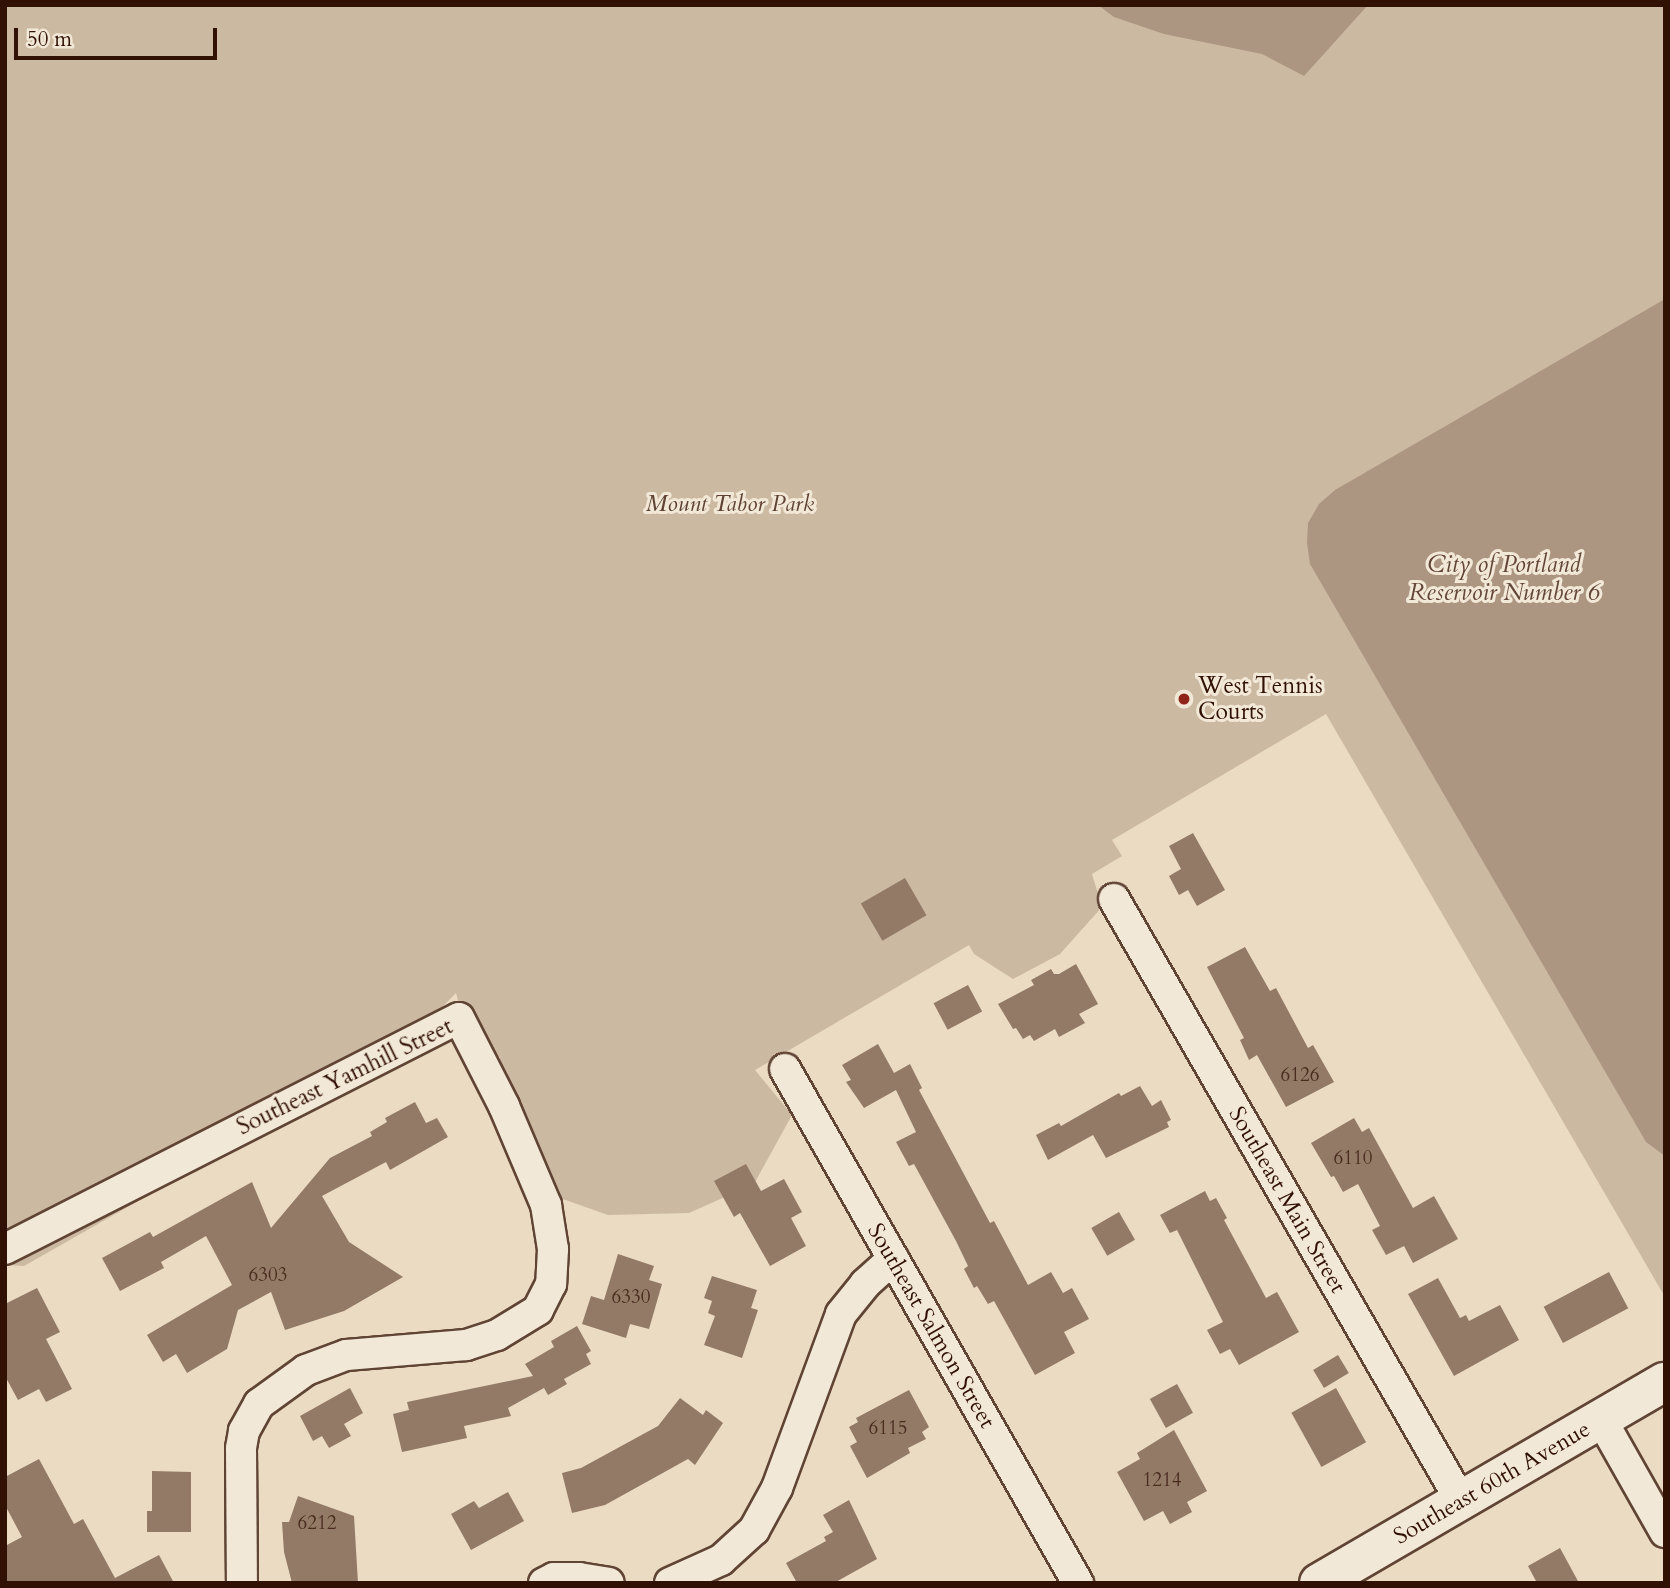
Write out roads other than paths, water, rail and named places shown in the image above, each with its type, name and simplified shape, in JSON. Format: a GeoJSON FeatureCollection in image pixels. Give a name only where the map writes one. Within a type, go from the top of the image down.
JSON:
{"type":"FeatureCollection","features":[{"type":"Feature","properties":{"kind":"main road","name":"Southeast 60th Avenue"},"geometry":{"type":"LineString","coordinates":[[1319,1583],[1665,1382]]}},
{"type":"Feature","properties":{"kind":"street","name":"Southeast Main Street"},"geometry":{"type":"LineString","coordinates":[[1114,899],[1461,1500]]}},
{"type":"Feature","properties":{"kind":"street","name":"Southeast Yamhill Street"},"geometry":{"type":"LineString","coordinates":[[5,1249],[459,1018],[504,1105],[546,1205],[553,1249],[551,1284],[538,1310],[497,1335],[466,1345],[346,1355],[306,1370],[260,1404],[244,1431],[241,1448],[242,1583]]}},
{"type":"Feature","properties":{"kind":"street","name":"Southeast Salmon Street"},"geometry":{"type":"LineString","coordinates":[[785,1069],[1078,1583]]}},
{"type":"Feature","properties":{"kind":"street"},"geometry":{"type":"LineString","coordinates":[[670,1583],[721,1560],[754,1530],[777,1488],[841,1314],[865,1284],[893,1259]]}},
{"type":"Feature","properties":{"kind":"street"},"geometry":{"type":"LineString","coordinates":[[1601,1419],[1665,1532]]}},
{"type":"Feature","properties":{"kind":"street"},"geometry":{"type":"LineString","coordinates":[[544,1583],[554,1578],[579,1578],[609,1583]]}},
{"type":"Feature","properties":{"kind":"water"},"geometry":{"type":"Polygon","coordinates":[[[1098,5],[1368,5],[1304,76],[1262,54],[1164,34],[1114,17],[1098,5]]]}},
{"type":"Feature","properties":{"kind":"water","name":"City of Portland Reservoir Number 6"},"geometry":{"type":"Polygon","coordinates":[[[1665,299],[1665,1156],[1646,1142],[1310,564],[1307,543],[1308,523],[1319,504],[1335,490],[1665,299]]]}},
{"type":"Feature","properties":{"kind":"place","name":"West Tennis Courts"},"geometry":{"type":"Point","coordinates":[1184,699]}},
{"type":"Feature","properties":{"kind":"park label","name":"Mount Tabor Park"},"geometry":{"type":"Point","coordinates":[730,504]}}]}
